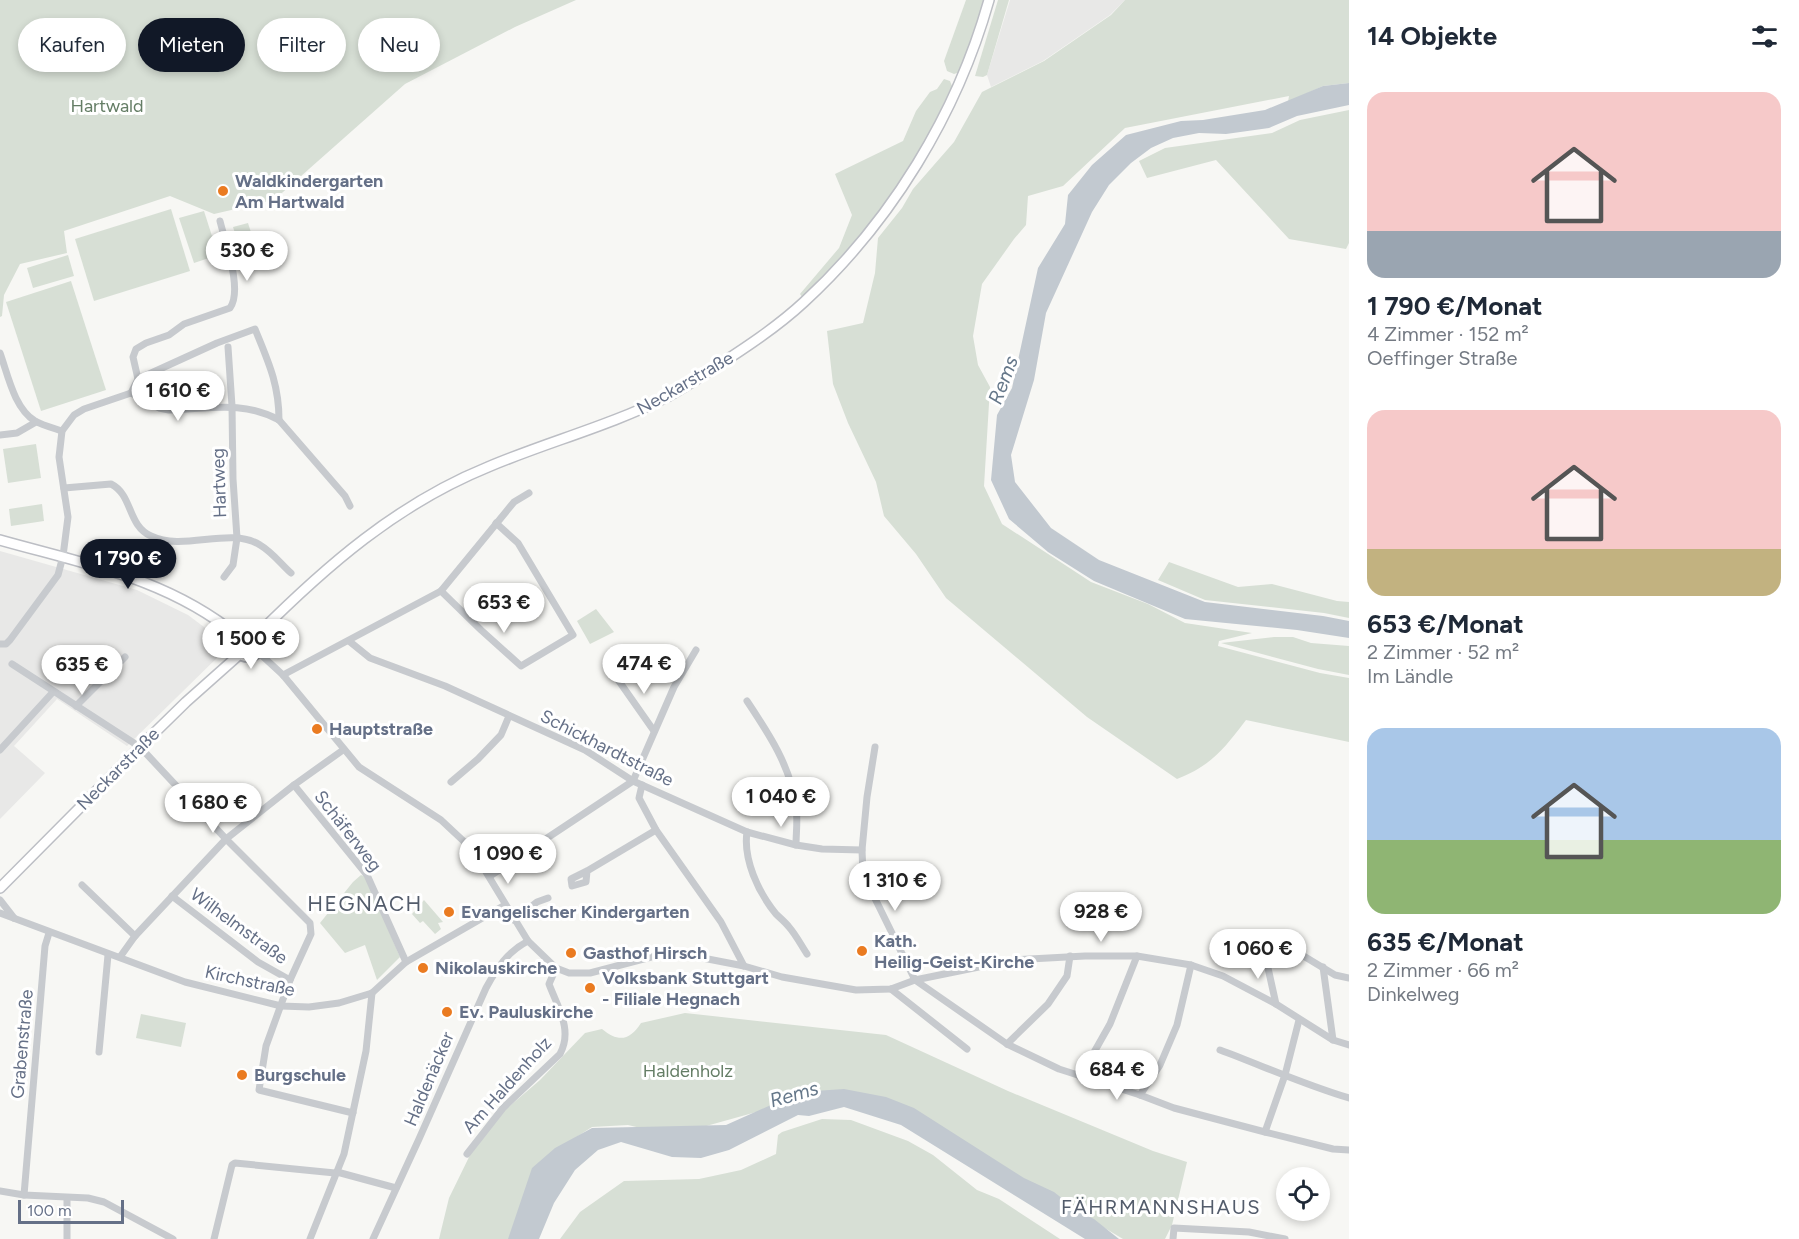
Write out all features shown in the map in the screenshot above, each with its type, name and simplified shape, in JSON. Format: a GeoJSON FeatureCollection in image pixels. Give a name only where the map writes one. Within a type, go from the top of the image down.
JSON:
{"type":"FeatureCollection","features":[{"type":"Feature","properties":{"kind":"main road","name":"Neckarstraße"},"geometry":{"type":"LineString","coordinates":[[257,635],[324,570],[376,528],[409,507],[486,468],[606,424],[668,396],[732,357],[800,305],[826,281],[870,231],[919,160],[957,91],[989,0]]}},
{"type":"Feature","properties":{"kind":"main road"},"geometry":{"type":"LineString","coordinates":[[0,540],[99,565],[139,579],[190,604],[238,636]]}},
{"type":"Feature","properties":{"kind":"main road"},"geometry":{"type":"LineString","coordinates":[[247,632],[257,635],[260,642],[258,652],[249,657],[240,654],[235,646],[238,636],[247,632]]}},
{"type":"Feature","properties":{"kind":"main road","name":"Neckarstraße"},"geometry":{"type":"LineString","coordinates":[[0,888],[186,702],[240,654]]}},
{"type":"Feature","properties":{"kind":"street"},"geometry":{"type":"LineString","coordinates":[[138,379],[133,357],[136,349],[169,334],[184,324],[230,308],[233,303],[234,279],[220,221]]}},
{"type":"Feature","properties":{"kind":"street"},"geometry":{"type":"LineString","coordinates":[[0,644],[6,644],[10,640],[58,575],[68,517],[59,457],[62,431],[74,415],[84,409],[131,393],[138,379],[217,343],[255,329],[279,398],[279,420]]}},
{"type":"Feature","properties":{"kind":"street","name":"Hartweg"},"geometry":{"type":"LineString","coordinates":[[224,577],[233,565],[237,538],[232,473],[232,406],[228,347]]}},
{"type":"Feature","properties":{"kind":"street"},"geometry":{"type":"LineString","coordinates":[[0,353],[21,407],[36,422],[62,431]]}},
{"type":"Feature","properties":{"kind":"street"},"geometry":{"type":"LineString","coordinates":[[131,393],[159,408],[169,410],[232,406],[254,409],[279,420],[345,495],[350,506]]}},
{"type":"Feature","properties":{"kind":"street"},"geometry":{"type":"LineString","coordinates":[[0,435],[17,433],[36,422]]}},
{"type":"Feature","properties":{"kind":"street"},"geometry":{"type":"LineString","coordinates":[[64,488],[102,483],[117,487],[124,494],[133,519],[148,535],[170,542],[237,538],[251,541],[260,545],[291,573]]}},
{"type":"Feature","properties":{"kind":"street"},"geometry":{"type":"LineString","coordinates":[[283,675],[441,591],[514,502],[530,493]]}},
{"type":"Feature","properties":{"kind":"street"},"geometry":{"type":"LineString","coordinates":[[441,591],[521,666],[573,635],[518,543],[496,523]]}},
{"type":"Feature","properties":{"kind":"street","name":"Schickhardtstraße"},"geometry":{"type":"LineString","coordinates":[[349,641],[370,658],[445,686],[585,750],[633,781],[747,832],[795,845],[822,849],[862,850]]}},
{"type":"Feature","properties":{"kind":"street"},"geometry":{"type":"LineString","coordinates":[[490,876],[633,781],[674,687],[696,650]]}},
{"type":"Feature","properties":{"kind":"street"},"geometry":{"type":"LineString","coordinates":[[258,652],[283,675],[359,767],[446,824],[472,849],[528,941],[556,968],[569,973],[590,973],[655,956],[682,954],[744,966],[782,977],[849,989],[891,989],[915,980],[1013,960],[1070,956],[1137,956],[1191,964],[1223,976],[1276,1004],[1333,1040],[1349,1044]]}},
{"type":"Feature","properties":{"kind":"street"},"geometry":{"type":"LineString","coordinates":[[76,706],[125,657]]}},
{"type":"Feature","properties":{"kind":"street"},"geometry":{"type":"LineString","coordinates":[[12,664],[140,747],[226,839],[310,923],[311,934],[290,980],[266,1046],[259,1090],[353,1113]]}},
{"type":"Feature","properties":{"kind":"street"},"geometry":{"type":"LineString","coordinates":[[614,674],[654,731]]}},
{"type":"Feature","properties":{"kind":"street"},"geometry":{"type":"LineString","coordinates":[[0,750],[53,692]]}},
{"type":"Feature","properties":{"kind":"street"},"geometry":{"type":"LineString","coordinates":[[747,701],[776,744],[790,780],[797,809],[795,845]]}},
{"type":"Feature","properties":{"kind":"street"},"geometry":{"type":"LineString","coordinates":[[451,782],[501,735],[509,716]]}},
{"type":"Feature","properties":{"kind":"street"},"geometry":{"type":"LineString","coordinates":[[875,747],[867,797],[862,850],[863,874],[915,980],[1007,1044],[1040,1062],[1173,1108],[1333,1149],[1349,1150]]}},
{"type":"Feature","properties":{"kind":"street"},"geometry":{"type":"LineString","coordinates":[[120,957],[135,936],[226,839],[294,785],[343,750]]}},
{"type":"Feature","properties":{"kind":"street","name":"Schäferweg"},"geometry":{"type":"LineString","coordinates":[[294,785],[367,875],[406,962]]}},
{"type":"Feature","properties":{"kind":"street"},"geometry":{"type":"LineString","coordinates":[[642,785],[639,798],[656,830],[721,922],[744,966]]}},
{"type":"Feature","properties":{"kind":"street"},"geometry":{"type":"LineString","coordinates":[[587,871],[656,830]]}},
{"type":"Feature","properties":{"kind":"street"},"geometry":{"type":"LineString","coordinates":[[747,832],[745,844],[747,856],[761,890],[807,954]]}},
{"type":"Feature","properties":{"kind":"street"},"geometry":{"type":"LineString","coordinates":[[82,885],[135,936]]}},
{"type":"Feature","properties":{"kind":"street","name":"Wilhelmstraße"},"geometry":{"type":"LineString","coordinates":[[172,896],[250,956],[290,980]]}},
{"type":"Feature","properties":{"kind":"street"},"geometry":{"type":"LineString","coordinates":[[514,920],[537,902],[548,898]]}},
{"type":"Feature","properties":{"kind":"street","name":"Kirchstraße"},"geometry":{"type":"LineString","coordinates":[[0,900],[16,920]]}},
{"type":"Feature","properties":{"kind":"street","name":"Kirchstraße"},"geometry":{"type":"LineString","coordinates":[[0,913],[185,982],[281,1006],[319,1006],[339,1003],[372,993],[406,962],[506,905]]}},
{"type":"Feature","properties":{"kind":"street","name":"Grabenstraße"},"geometry":{"type":"LineString","coordinates":[[24,1195],[45,946],[49,933]]}},
{"type":"Feature","properties":{"kind":"street","name":"Haldenäcker"},"geometry":{"type":"LineString","coordinates":[[373,1239],[486,988],[496,969],[510,953],[528,941]]}},
{"type":"Feature","properties":{"kind":"street"},"geometry":{"type":"LineString","coordinates":[[1276,1004],[1264,950],[1292,949],[1335,975],[1349,978]]}},
{"type":"Feature","properties":{"kind":"street"},"geometry":{"type":"LineString","coordinates":[[99,1052],[108,955]]}},
{"type":"Feature","properties":{"kind":"street"},"geometry":{"type":"LineString","coordinates":[[1007,1044],[1048,1004],[1066,976],[1070,956]]}},
{"type":"Feature","properties":{"kind":"street"},"geometry":{"type":"LineString","coordinates":[[1080,1077],[1110,1024],[1137,956]]}},
{"type":"Feature","properties":{"kind":"street"},"geometry":{"type":"LineString","coordinates":[[1140,1095],[1160,1065],[1178,1025],[1191,964]]}},
{"type":"Feature","properties":{"kind":"street"},"geometry":{"type":"LineString","coordinates":[[1323,967],[1333,1040]]}},
{"type":"Feature","properties":{"kind":"street","name":"Am Haldenholz"},"geometry":{"type":"LineString","coordinates":[[467,1154],[503,1108],[560,1054],[564,1047],[566,1030],[549,984],[556,968]]}},
{"type":"Feature","properties":{"kind":"street"},"geometry":{"type":"LineString","coordinates":[[891,989],[968,1049]]}},
{"type":"Feature","properties":{"kind":"street"},"geometry":{"type":"LineString","coordinates":[[310,1239],[336,1172],[353,1113],[366,1051],[372,993]]}},
{"type":"Feature","properties":{"kind":"street"},"geometry":{"type":"LineString","coordinates":[[1265,1132],[1286,1074],[1299,1020]]}},
{"type":"Feature","properties":{"kind":"street"},"geometry":{"type":"LineString","coordinates":[[1220,1050],[1286,1074],[1315,1088],[1349,1098]]}},
{"type":"Feature","properties":{"kind":"street"},"geometry":{"type":"LineString","coordinates":[[214,1239],[232,1165],[235,1163],[336,1172],[396,1188]]}},
{"type":"Feature","properties":{"kind":"street"},"geometry":{"type":"LineString","coordinates":[[0,1191],[24,1195],[87,1198],[104,1202],[173,1239]]}},
{"type":"Feature","properties":{"kind":"street"},"geometry":{"type":"LineString","coordinates":[[67,1198],[67,1239]]}},
{"type":"Feature","properties":{"kind":"street"},"geometry":{"type":"LineString","coordinates":[[1172,1237],[1174,1228],[1249,1232],[1285,1239]]}},
{"type":"Feature","properties":{"kind":"shaded area"},"geometry":{"type":"Polygon","coordinates":[[[1010,0],[1125,0],[1110,15],[1043,61],[991,87],[987,75],[1010,0]]]}},
{"type":"Feature","properties":{"kind":"shaded area"},"geometry":{"type":"Polygon","coordinates":[[[1349,83],[1349,105],[1297,116],[1269,128],[1226,134],[1199,133],[1173,138],[1151,148],[1131,163],[1109,185],[1092,212],[1046,313],[1034,380],[1011,455],[1015,482],[1051,528],[1099,560],[1205,602],[1349,621],[1349,638],[1297,630],[1185,619],[1094,581],[1048,552],[1009,519],[991,480],[997,415],[1012,388],[1038,268],[1065,224],[1068,195],[1092,165],[1126,135],[1181,121],[1203,120],[1265,110],[1323,86],[1349,83]]]}},
{"type":"Feature","properties":{"kind":"shaded area"},"geometry":{"type":"Polygon","coordinates":[[[0,551],[137,590],[188,615],[208,630],[226,649],[127,746],[57,699],[14,746],[45,773],[0,819],[0,551]]]}},
{"type":"Feature","properties":{"kind":"shaded area"},"geometry":{"type":"Polygon","coordinates":[[[844,1089],[886,1097],[914,1108],[1024,1178],[1054,1192],[1119,1239],[1085,1239],[901,1125],[844,1107],[809,1116],[798,1115],[729,1150],[701,1158],[672,1157],[621,1142],[598,1150],[575,1170],[554,1203],[539,1239],[508,1239],[532,1168],[555,1148],[592,1128],[726,1125],[800,1092],[844,1089]]]}},
{"type":"Feature","properties":{"kind":"green space","name":"Hartwald"},"geometry":{"type":"Polygon","coordinates":[[[0,0],[576,0],[515,27],[440,66],[440,18],[358,18],[358,72],[428,72],[405,84],[274,200],[214,214],[170,196],[64,231],[67,253],[20,264],[4,295],[0,317],[0,0]]]}},
{"type":"Feature","properties":{"kind":"green space"},"geometry":{"type":"Polygon","coordinates":[[[966,0],[989,0],[966,70],[954,74],[947,71],[944,61],[966,0]]]}},
{"type":"Feature","properties":{"kind":"green space"},"geometry":{"type":"Polygon","coordinates":[[[998,0],[1009,0],[987,75],[975,76],[998,0]]]}},
{"type":"Feature","properties":{"kind":"green space"},"geometry":{"type":"Polygon","coordinates":[[[1125,0],[1349,0],[1349,83],[1323,86],[1288,102],[1289,96],[1125,128],[1063,186],[1028,196],[1026,225],[982,284],[973,336],[978,365],[990,387],[984,486],[1002,524],[1091,582],[1148,604],[1185,623],[1252,633],[1219,641],[1218,646],[1320,673],[1349,678],[1349,742],[1246,720],[1216,756],[1177,779],[1087,717],[946,598],[916,554],[884,516],[876,482],[848,423],[833,384],[827,331],[863,323],[875,273],[878,238],[902,208],[913,189],[954,142],[982,92],[1044,61],[1111,15],[1125,0]]]}},
{"type":"Feature","properties":{"kind":"green space"},"geometry":{"type":"Polygon","coordinates":[[[944,79],[950,81],[952,86],[916,160],[892,202],[805,301],[800,294],[839,248],[852,215],[835,174],[903,141],[916,111],[930,92],[937,89],[944,79]]]}},
{"type":"Feature","properties":{"kind":"green space"},"geometry":{"type":"Polygon","coordinates":[[[1349,110],[1349,243],[1346,249],[1289,239],[1216,160],[1147,178],[1139,161],[1165,148],[1272,133],[1300,120],[1349,110]]]}},
{"type":"Feature","properties":{"kind":"green space"},"geometry":{"type":"Polygon","coordinates":[[[171,209],[190,271],[94,301],[75,239],[171,209]]]}},
{"type":"Feature","properties":{"kind":"green space"},"geometry":{"type":"Polygon","coordinates":[[[204,211],[218,255],[194,263],[179,218],[204,211]]]}},
{"type":"Feature","properties":{"kind":"green space"},"geometry":{"type":"Polygon","coordinates":[[[248,223],[256,248],[241,252],[233,227],[248,223]]]}},
{"type":"Feature","properties":{"kind":"green space"},"geometry":{"type":"Polygon","coordinates":[[[259,249],[263,261],[239,269],[235,257],[259,249]]]}},
{"type":"Feature","properties":{"kind":"green space"},"geometry":{"type":"Polygon","coordinates":[[[68,255],[74,276],[33,288],[27,268],[68,255]]]}},
{"type":"Feature","properties":{"kind":"green space"},"geometry":{"type":"Polygon","coordinates":[[[71,281],[106,390],[41,411],[6,302],[71,281]]]}},
{"type":"Feature","properties":{"kind":"green space"},"geometry":{"type":"Polygon","coordinates":[[[36,444],[41,478],[8,483],[3,449],[36,444]]]}},
{"type":"Feature","properties":{"kind":"green space"},"geometry":{"type":"Polygon","coordinates":[[[42,504],[44,521],[11,526],[9,509],[42,504]]]}},
{"type":"Feature","properties":{"kind":"green space"},"geometry":{"type":"Polygon","coordinates":[[[1169,562],[1238,587],[1272,584],[1349,602],[1349,618],[1324,613],[1205,600],[1158,580],[1169,562]]]}},
{"type":"Feature","properties":{"kind":"green space"},"geometry":{"type":"Polygon","coordinates":[[[596,609],[614,632],[590,644],[577,621],[596,609]]]}},
{"type":"Feature","properties":{"kind":"green space"},"geometry":{"type":"Polygon","coordinates":[[[1293,637],[1311,643],[1349,646],[1349,675],[1221,643],[1293,637]]]}},
{"type":"Feature","properties":{"kind":"green space"},"geometry":{"type":"Polygon","coordinates":[[[361,875],[366,877],[400,957],[377,980],[365,945],[345,953],[320,923],[361,875]]]}},
{"type":"Feature","properties":{"kind":"green space"},"geometry":{"type":"Polygon","coordinates":[[[424,900],[443,922],[438,923],[441,929],[435,934],[423,921],[420,923],[412,914],[424,900]]]}},
{"type":"Feature","properties":{"kind":"green space","name":"Haldenholz"},"geometry":{"type":"Polygon","coordinates":[[[685,1013],[886,1035],[1008,1091],[1153,1151],[1187,1162],[1172,1225],[1165,1239],[1123,1239],[1063,1203],[843,1091],[699,1128],[653,1131],[628,1125],[592,1127],[564,1145],[512,1239],[439,1239],[449,1198],[471,1153],[505,1110],[540,1080],[585,1033],[602,1029],[614,1036],[624,1038],[633,1033],[641,1023],[685,1013]]]}},
{"type":"Feature","properties":{"kind":"green space"},"geometry":{"type":"Polygon","coordinates":[[[141,1014],[186,1023],[181,1047],[136,1038],[141,1014]]]}},
{"type":"Feature","properties":{"kind":"green space"},"geometry":{"type":"Polygon","coordinates":[[[822,1119],[851,1120],[908,1141],[933,1155],[977,1190],[999,1199],[1060,1239],[560,1239],[580,1212],[624,1181],[699,1179],[741,1170],[776,1154],[778,1135],[782,1132],[822,1119]]]}},
{"type":"Feature","properties":{"kind":"place","name":"Waldkindergarten Am Hartwald"},"geometry":{"type":"Point","coordinates":[223,191]}},
{"type":"Feature","properties":{"kind":"place","name":"Hauptstraße"},"geometry":{"type":"Point","coordinates":[317,729]}},
{"type":"Feature","properties":{"kind":"place","name":"Evangelischer Kindergarten"},"geometry":{"type":"Point","coordinates":[449,912]}},
{"type":"Feature","properties":{"kind":"place","name":"Kath. Heilig-Geist-Kirche"},"geometry":{"type":"Point","coordinates":[862,951]}},
{"type":"Feature","properties":{"kind":"place","name":"Gasthof Hirsch"},"geometry":{"type":"Point","coordinates":[571,953]}},
{"type":"Feature","properties":{"kind":"place","name":"Nikolauskirche"},"geometry":{"type":"Point","coordinates":[423,968]}},
{"type":"Feature","properties":{"kind":"place","name":"Volksbank Stuttgart - Filiale Hegnach"},"geometry":{"type":"Point","coordinates":[590,988]}},
{"type":"Feature","properties":{"kind":"place","name":"Ev. Pauluskirche"},"geometry":{"type":"Point","coordinates":[447,1012]}},
{"type":"Feature","properties":{"kind":"place","name":"Burgschule"},"geometry":{"type":"Point","coordinates":[242,1075]}},
{"type":"Feature","properties":{"kind":"district","name":"HEGNACH"},"geometry":{"type":"Point","coordinates":[365,903]}},
{"type":"Feature","properties":{"kind":"district","name":"FÄHRMANNSHAUS"},"geometry":{"type":"Point","coordinates":[1161,1207]}},
{"type":"Feature","properties":{"kind":"water label","name":"Rems"},"geometry":{"type":"Point","coordinates":[1003,380]}},
{"type":"Feature","properties":{"kind":"water label","name":"Rems"},"geometry":{"type":"Point","coordinates":[794,1094]}}]}
